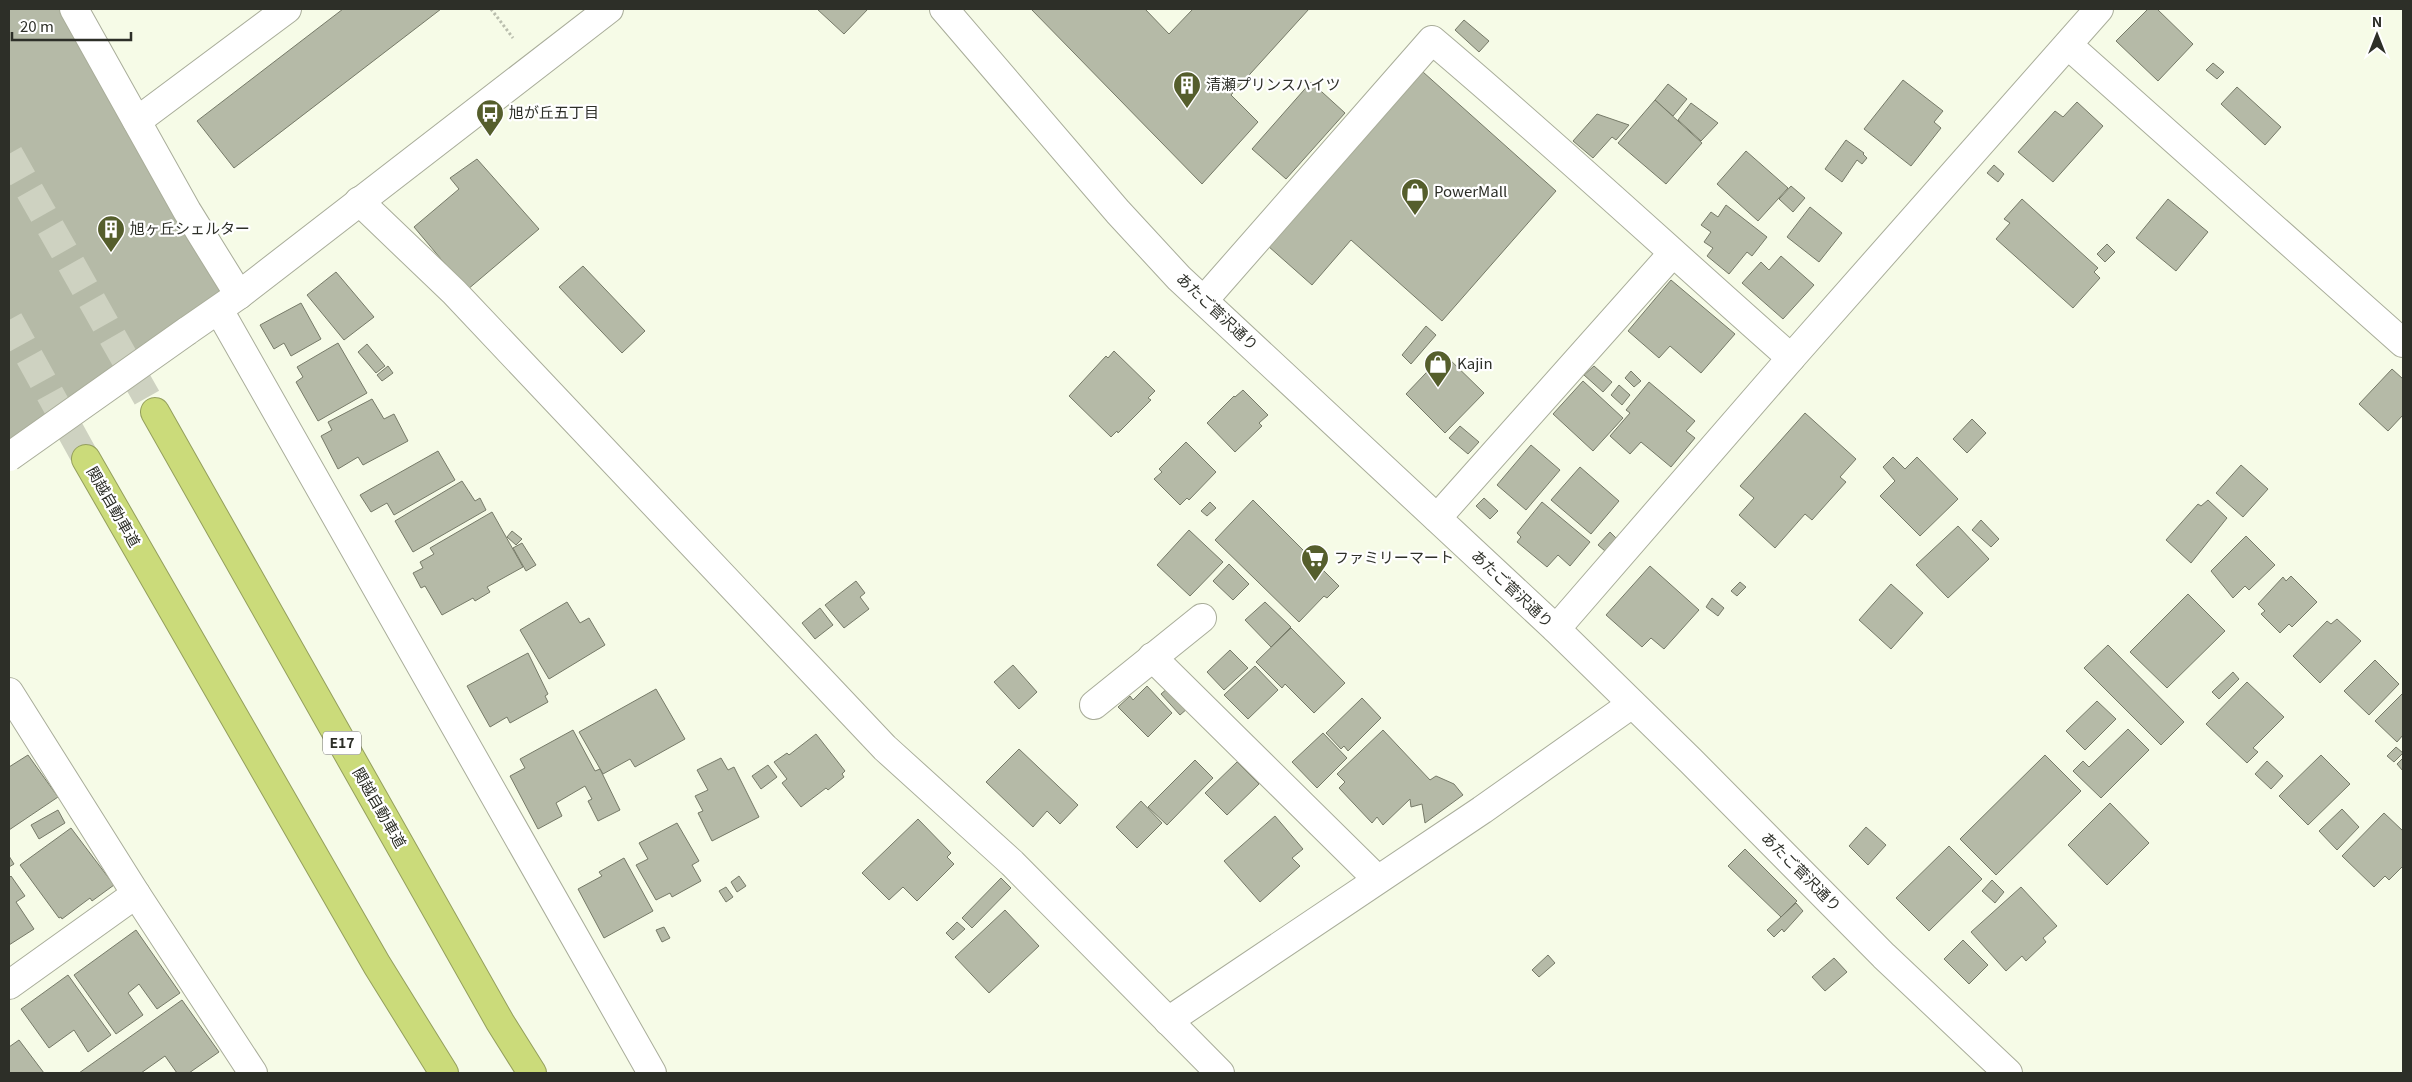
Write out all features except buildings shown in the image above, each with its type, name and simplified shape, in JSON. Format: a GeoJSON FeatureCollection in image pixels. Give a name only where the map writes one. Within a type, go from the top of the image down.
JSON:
{"type":"FeatureCollection","features":[{"type":"Feature","properties":{"kind":"highway","name":"関越自動車道"},"geometry":{"type":"LineString","coordinates":[[155,412],[500,1022],[532,1073]]}},
{"type":"Feature","properties":{"kind":"highway","name":"関越自動車道"},"geometry":{"type":"LineString","coordinates":[[86,459],[377,965],[444,1073]]}},
{"type":"Feature","properties":{"kind":"street"},"geometry":{"type":"LineString","coordinates":[[74,9],[188,211],[229,302],[652,1073]]}},
{"type":"Feature","properties":{"kind":"street"},"geometry":{"type":"LineString","coordinates":[[137,121],[287,9]]}},
{"type":"Feature","properties":{"kind":"street"},"geometry":{"type":"LineString","coordinates":[[9,456],[229,302],[609,9]]}},
{"type":"Feature","properties":{"kind":"street","name":"あたご菅沢通り"},"geometry":{"type":"LineString","coordinates":[[944,9],[1118,212],[1179,278],[1556,630],[1884,956],[2008,1073]]}},
{"type":"Feature","properties":{"kind":"street"},"geometry":{"type":"LineString","coordinates":[[1556,630],[1791,358],[2099,9]]}},
{"type":"Feature","properties":{"kind":"street"},"geometry":{"type":"LineString","coordinates":[[1204,300],[1432,40],[1578,167],[1672,254],[1791,358]]}},
{"type":"Feature","properties":{"kind":"street"},"geometry":{"type":"LineString","coordinates":[[2068,45],[2403,343]]}},
{"type":"Feature","properties":{"kind":"street"},"geometry":{"type":"LineString","coordinates":[[359,201],[454,292],[885,748],[1012,863],[1220,1073]]}},
{"type":"Feature","properties":{"kind":"street"},"geometry":{"type":"LineString","coordinates":[[1437,518],[1672,254]]}},
{"type":"Feature","properties":{"kind":"street"},"geometry":{"type":"LineString","coordinates":[[1094,705],[1202,618]]}},
{"type":"Feature","properties":{"kind":"street"},"geometry":{"type":"LineString","coordinates":[[1152,657],[1377,879]]}},
{"type":"Feature","properties":{"kind":"street"},"geometry":{"type":"LineString","coordinates":[[1168,1021],[1482,810],[1632,704]]}},
{"type":"Feature","properties":{"kind":"street"},"geometry":{"type":"LineString","coordinates":[[13,710],[136,894],[251,1072]]}},
{"type":"Feature","properties":{"kind":"street"},"geometry":{"type":"LineString","coordinates":[[9,985],[136,894]]}},
{"type":"Feature","properties":{"kind":"tunnel"},"geometry":{"type":"LineString","coordinates":[[9,154],[155,412]]}},
{"type":"Feature","properties":{"kind":"tunnel"},"geometry":{"type":"LineString","coordinates":[[9,320],[86,459]]}},
{"type":"Feature","properties":{"kind":"place","name":"清瀬プリンスハイツ"},"geometry":{"type":"Point","coordinates":[1187,109]}},
{"type":"Feature","properties":{"kind":"place","name":"旭が丘五丁目"},"geometry":{"type":"Point","coordinates":[490,137]}},
{"type":"Feature","properties":{"kind":"place","name":"PowerMall"},"geometry":{"type":"Point","coordinates":[1415,216]}},
{"type":"Feature","properties":{"kind":"place","name":"旭ヶ丘シェルター"},"geometry":{"type":"Point","coordinates":[111,253]}},
{"type":"Feature","properties":{"kind":"place","name":"Kajin"},"geometry":{"type":"Point","coordinates":[1438,388]}},
{"type":"Feature","properties":{"kind":"place","name":"ファミリーマート"},"geometry":{"type":"Point","coordinates":[1315,582]}}]}
